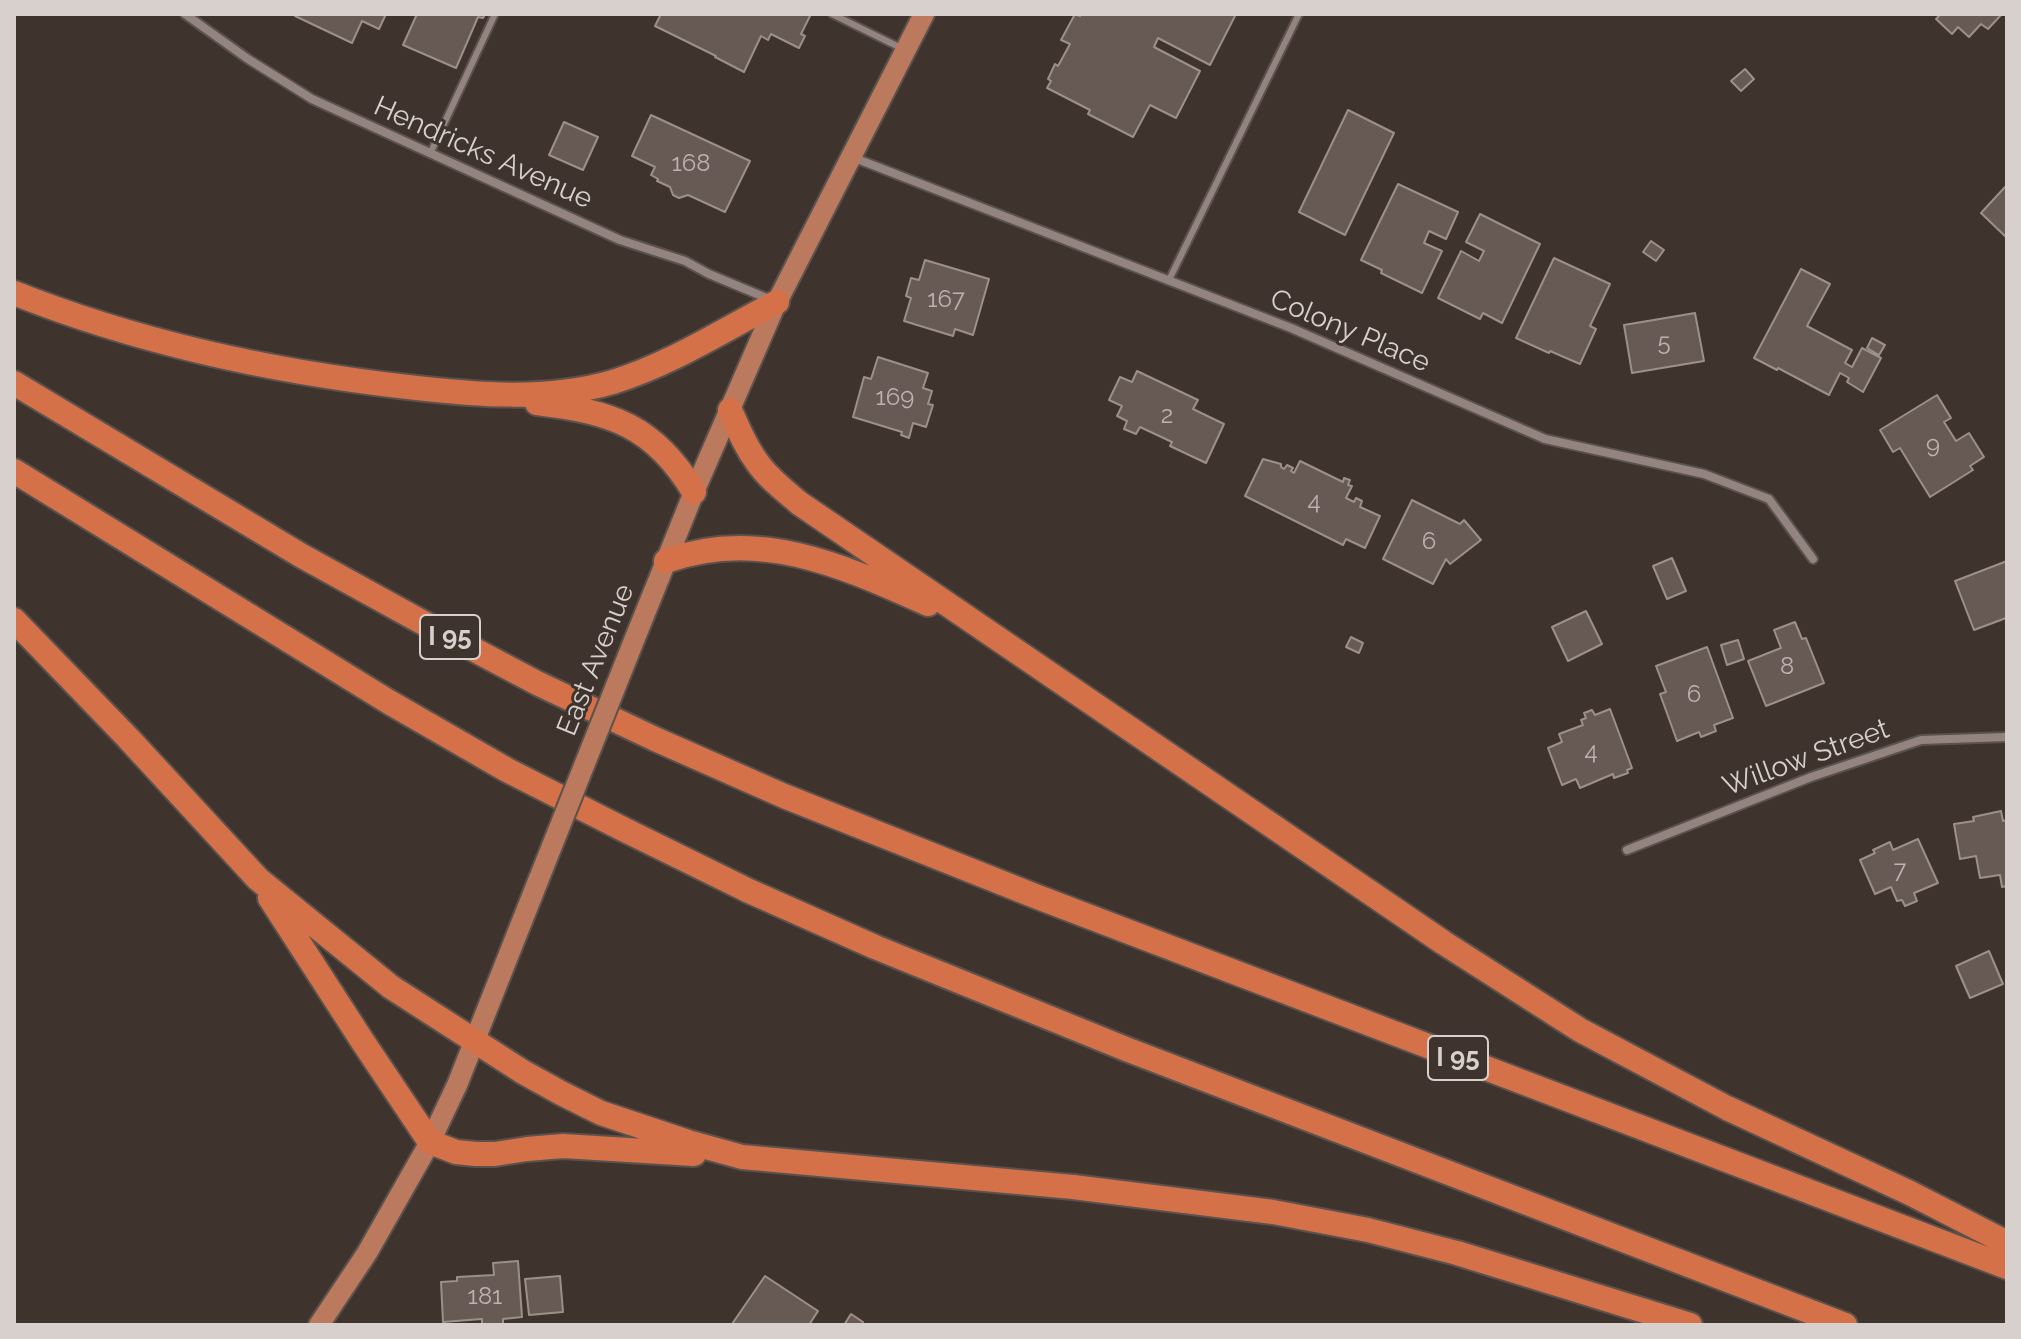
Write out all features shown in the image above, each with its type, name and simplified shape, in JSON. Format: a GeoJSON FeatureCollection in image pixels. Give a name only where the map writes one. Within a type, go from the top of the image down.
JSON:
{"type":"FeatureCollection","features":[{"type":"Feature","properties":{"kind":"highway"},"geometry":{"type":"LineString","coordinates":[[14,293],[116,329],[200,352],[374,383],[573,407],[601,414],[628,425],[652,442],[685,476],[694,492]]}},
{"type":"Feature","properties":{"kind":"highway"},"geometry":{"type":"LineString","coordinates":[[464,393],[551,393],[612,382],[676,356],[777,302]]}},
{"type":"Feature","properties":{"kind":"highway","name":"I 95"},"geometry":{"type":"LineString","coordinates":[[14,383],[302,556],[537,683],[655,739],[784,796],[1161,945],[2007,1267]]}},
{"type":"Feature","properties":{"kind":"highway"},"geometry":{"type":"LineString","coordinates":[[730,410],[758,464],[799,503],[1444,943],[1580,1030],[1727,1108],[1897,1187],[2007,1243]]}},
{"type":"Feature","properties":{"kind":"highway"},"geometry":{"type":"LineString","coordinates":[[14,471],[389,702],[507,770],[749,891],[1084,1033],[1845,1325]]}},
{"type":"Feature","properties":{"kind":"highway"},"geometry":{"type":"LineString","coordinates":[[666,561],[691,552],[744,547],[817,560],[857,573],[939,609],[1021,655]]}},
{"type":"Feature","properties":{"kind":"highway"},"geometry":{"type":"LineString","coordinates":[[14,620],[258,879],[383,981],[538,1081],[601,1113],[742,1157]]}},
{"type":"Feature","properties":{"kind":"highway"},"geometry":{"type":"LineString","coordinates":[[258,879],[430,1142],[456,1152],[495,1154],[563,1146],[742,1157],[1073,1187],[1273,1212],[1368,1230],[1457,1253],[1690,1325]]}},
{"type":"Feature","properties":{"kind":"main road","name":"East Avenue"},"geometry":{"type":"LineString","coordinates":[[319,1325],[367,1253],[430,1142],[453,1094],[694,492],[777,302],[924,14]]}},
{"type":"Feature","properties":{"kind":"street","name":"Hendricks Avenue"},"geometry":{"type":"LineString","coordinates":[[191,15],[248,59],[312,99],[620,240],[685,261],[777,302]]}},
{"type":"Feature","properties":{"kind":"street","name":"Colony Place"},"geometry":{"type":"LineString","coordinates":[[851,156],[1291,328],[1545,439],[1704,474],[1769,499],[1813,559]]}},
{"type":"Feature","properties":{"kind":"street","name":"Willow Street"},"geometry":{"type":"LineString","coordinates":[[1627,850],[1811,777],[1921,740],[2007,737]]}},
{"type":"Feature","properties":{"kind":"lane"},"geometry":{"type":"LineString","coordinates":[[430,154],[495,14]]}},
{"type":"Feature","properties":{"kind":"lane"},"geometry":{"type":"LineString","coordinates":[[832,14],[906,50]]}},
{"type":"Feature","properties":{"kind":"lane"},"geometry":{"type":"LineString","coordinates":[[1169,280],[1299,14]]}},
{"type":"Feature","properties":{"kind":"building"},"geometry":{"type":"Polygon","coordinates":[[[296,14],[386,14],[379,29],[362,21],[352,43],[296,14]]]}},
{"type":"Feature","properties":{"kind":"building"},"geometry":{"type":"Polygon","coordinates":[[[417,14],[485,14],[483,18],[478,17],[456,68],[403,45],[417,14]]]}},
{"type":"Feature","properties":{"kind":"building"},"geometry":{"type":"Polygon","coordinates":[[[661,14],[811,14],[801,34],[805,36],[799,48],[771,34],[768,40],[761,36],[744,72],[655,26],[661,14]]]}},
{"type":"Feature","properties":{"kind":"building"},"geometry":{"type":"Polygon","coordinates":[[[1075,14],[1236,14],[1210,65],[1158,38],[1154,47],[1200,71],[1176,118],[1150,105],[1133,137],[1047,88],[1055,64],[1058,66],[1070,44],[1061,40],[1075,14]]]}},
{"type":"Feature","properties":{"kind":"building"},"geometry":{"type":"Polygon","coordinates":[[[1941,14],[2002,14],[1988,29],[1981,24],[1969,37],[1958,27],[1952,34],[1936,19],[1941,14]]]}},
{"type":"Feature","properties":{"kind":"building"},"geometry":{"type":"Polygon","coordinates":[[[1745,69],[1754,79],[1741,91],[1731,81],[1745,69]]]}},
{"type":"Feature","properties":{"kind":"building"},"geometry":{"type":"Polygon","coordinates":[[[1348,110],[1394,133],[1345,235],[1299,212],[1348,110]]]}},
{"type":"Feature","properties":{"kind":"building"},"geometry":{"type":"Polygon","coordinates":[[[651,115],[750,161],[725,212],[688,195],[679,198],[673,195],[670,187],[651,175],[655,167],[632,156],[651,115]]]}},
{"type":"Feature","properties":{"kind":"building"},"geometry":{"type":"Polygon","coordinates":[[[564,122],[598,137],[583,170],[549,155],[564,122]]]}},
{"type":"Feature","properties":{"kind":"building"},"geometry":{"type":"Polygon","coordinates":[[[1398,184],[1458,212],[1446,239],[1429,231],[1424,243],[1442,251],[1422,293],[1361,260],[1398,184]]]}},
{"type":"Feature","properties":{"kind":"building"},"geometry":{"type":"Polygon","coordinates":[[[2007,188],[2007,238],[1981,213],[2007,188]]]}},
{"type":"Feature","properties":{"kind":"building"},"geometry":{"type":"Polygon","coordinates":[[[1480,214],[1540,244],[1502,323],[1483,313],[1480,319],[1438,298],[1461,251],[1479,261],[1484,251],[1466,242],[1480,214]]]}},
{"type":"Feature","properties":{"kind":"building"},"geometry":{"type":"Polygon","coordinates":[[[1651,241],[1664,250],[1656,261],[1643,252],[1651,241]]]}},
{"type":"Feature","properties":{"kind":"building"},"geometry":{"type":"Polygon","coordinates":[[[1554,258],[1610,284],[1590,326],[1596,329],[1580,364],[1516,338],[1554,258]]]}},
{"type":"Feature","properties":{"kind":"building"},"geometry":{"type":"Polygon","coordinates":[[[925,260],[989,279],[973,335],[955,329],[953,336],[904,321],[911,298],[906,296],[911,278],[919,280],[925,260]]]}},
{"type":"Feature","properties":{"kind":"building"},"geometry":{"type":"Polygon","coordinates":[[[1801,269],[1830,284],[1807,326],[1852,350],[1845,363],[1852,367],[1862,348],[1881,358],[1863,392],[1847,382],[1849,378],[1840,373],[1829,395],[1754,358],[1801,269]]]}},
{"type":"Feature","properties":{"kind":"building"},"geometry":{"type":"Polygon","coordinates":[[[1695,313],[1704,361],[1632,373],[1624,325],[1695,313]]]}},
{"type":"Feature","properties":{"kind":"building"},"geometry":{"type":"Polygon","coordinates":[[[1872,338],[1885,345],[1879,355],[1867,348],[1872,338]]]}},
{"type":"Feature","properties":{"kind":"building"},"geometry":{"type":"Polygon","coordinates":[[[878,357],[928,373],[923,388],[932,391],[928,404],[933,405],[926,427],[913,423],[909,438],[901,435],[902,432],[853,417],[864,377],[871,379],[878,357]]]}},
{"type":"Feature","properties":{"kind":"building"},"geometry":{"type":"Polygon","coordinates":[[[1137,371],[1198,400],[1193,409],[1224,424],[1206,463],[1140,427],[1136,434],[1124,429],[1127,421],[1117,416],[1122,406],[1109,400],[1120,377],[1132,382],[1137,371]]]}},
{"type":"Feature","properties":{"kind":"building"},"geometry":{"type":"Polygon","coordinates":[[[1937,395],[1951,418],[1944,422],[1956,441],[1969,433],[1984,457],[1970,466],[1973,470],[1930,497],[1900,448],[1893,452],[1880,430],[1937,395]]]}},
{"type":"Feature","properties":{"kind":"building"},"geometry":{"type":"Polygon","coordinates":[[[1263,459],[1281,464],[1284,469],[1287,465],[1293,468],[1291,471],[1294,473],[1300,461],[1343,482],[1344,478],[1350,480],[1348,485],[1352,486],[1346,498],[1354,502],[1356,498],[1362,501],[1360,507],[1380,516],[1365,548],[1346,539],[1343,545],[1245,496],[1263,459]]]}},
{"type":"Feature","properties":{"kind":"building"},"geometry":{"type":"Polygon","coordinates":[[[1412,500],[1460,524],[1464,520],[1481,540],[1450,564],[1446,559],[1433,584],[1383,559],[1412,500]]]}},
{"type":"Feature","properties":{"kind":"building"},"geometry":{"type":"Polygon","coordinates":[[[1672,558],[1686,591],[1667,599],[1653,566],[1672,558]]]}},
{"type":"Feature","properties":{"kind":"building"},"geometry":{"type":"Polygon","coordinates":[[[2007,561],[2007,621],[2006,618],[1974,630],[1955,581],[2007,561]]]}},
{"type":"Feature","properties":{"kind":"building"},"geometry":{"type":"Polygon","coordinates":[[[1586,611],[1602,644],[1568,661],[1552,627],[1586,611]]]}},
{"type":"Feature","properties":{"kind":"building"},"geometry":{"type":"Polygon","coordinates":[[[1795,622],[1802,639],[1806,638],[1824,683],[1766,706],[1748,661],[1781,648],[1774,630],[1795,622]]]}},
{"type":"Feature","properties":{"kind":"building"},"geometry":{"type":"Polygon","coordinates":[[[1351,637],[1363,643],[1359,653],[1346,647],[1351,637]]]}},
{"type":"Feature","properties":{"kind":"building"},"geometry":{"type":"Polygon","coordinates":[[[1738,640],[1744,659],[1727,665],[1721,645],[1738,640]]]}},
{"type":"Feature","properties":{"kind":"building"},"geometry":{"type":"Polygon","coordinates":[[[1707,647],[1733,718],[1714,725],[1716,731],[1701,737],[1699,732],[1677,741],[1660,694],[1666,692],[1656,666],[1707,647]]]}},
{"type":"Feature","properties":{"kind":"building"},"geometry":{"type":"Polygon","coordinates":[[[1610,709],[1632,768],[1627,770],[1628,773],[1614,778],[1613,774],[1580,788],[1576,779],[1562,785],[1548,748],[1562,742],[1559,734],[1583,725],[1581,720],[1586,718],[1584,713],[1592,710],[1595,715],[1610,709]]]}},
{"type":"Feature","properties":{"kind":"building"},"geometry":{"type":"Polygon","coordinates":[[[2001,811],[2003,821],[2007,820],[2007,886],[2002,887],[2000,875],[1980,878],[1976,856],[1960,859],[1954,824],[1974,821],[1973,817],[2001,811]]]}},
{"type":"Feature","properties":{"kind":"building"},"geometry":{"type":"Polygon","coordinates":[[[1918,839],[1938,883],[1914,893],[1917,901],[1905,906],[1902,900],[1897,901],[1891,887],[1875,894],[1860,860],[1890,842],[1893,850],[1918,839]]]}},
{"type":"Feature","properties":{"kind":"building"},"geometry":{"type":"Polygon","coordinates":[[[1989,951],[2003,984],[1970,998],[1956,966],[1989,951]]]}},
{"type":"Feature","properties":{"kind":"building"},"geometry":{"type":"Polygon","coordinates":[[[518,1261],[522,1317],[503,1319],[503,1325],[482,1325],[482,1319],[443,1322],[441,1282],[457,1281],[457,1277],[494,1275],[493,1263],[518,1261]]]}},
{"type":"Feature","properties":{"kind":"building"},"geometry":{"type":"Polygon","coordinates":[[[560,1276],[563,1312],[529,1315],[525,1279],[560,1276]]]}},
{"type":"Feature","properties":{"kind":"building"},"geometry":{"type":"Polygon","coordinates":[[[765,1276],[818,1311],[809,1325],[732,1324],[765,1276]]]}},
{"type":"Feature","properties":{"kind":"building"},"geometry":{"type":"Polygon","coordinates":[[[851,1314],[863,1322],[862,1325],[844,1325],[851,1314]]]}}]}
